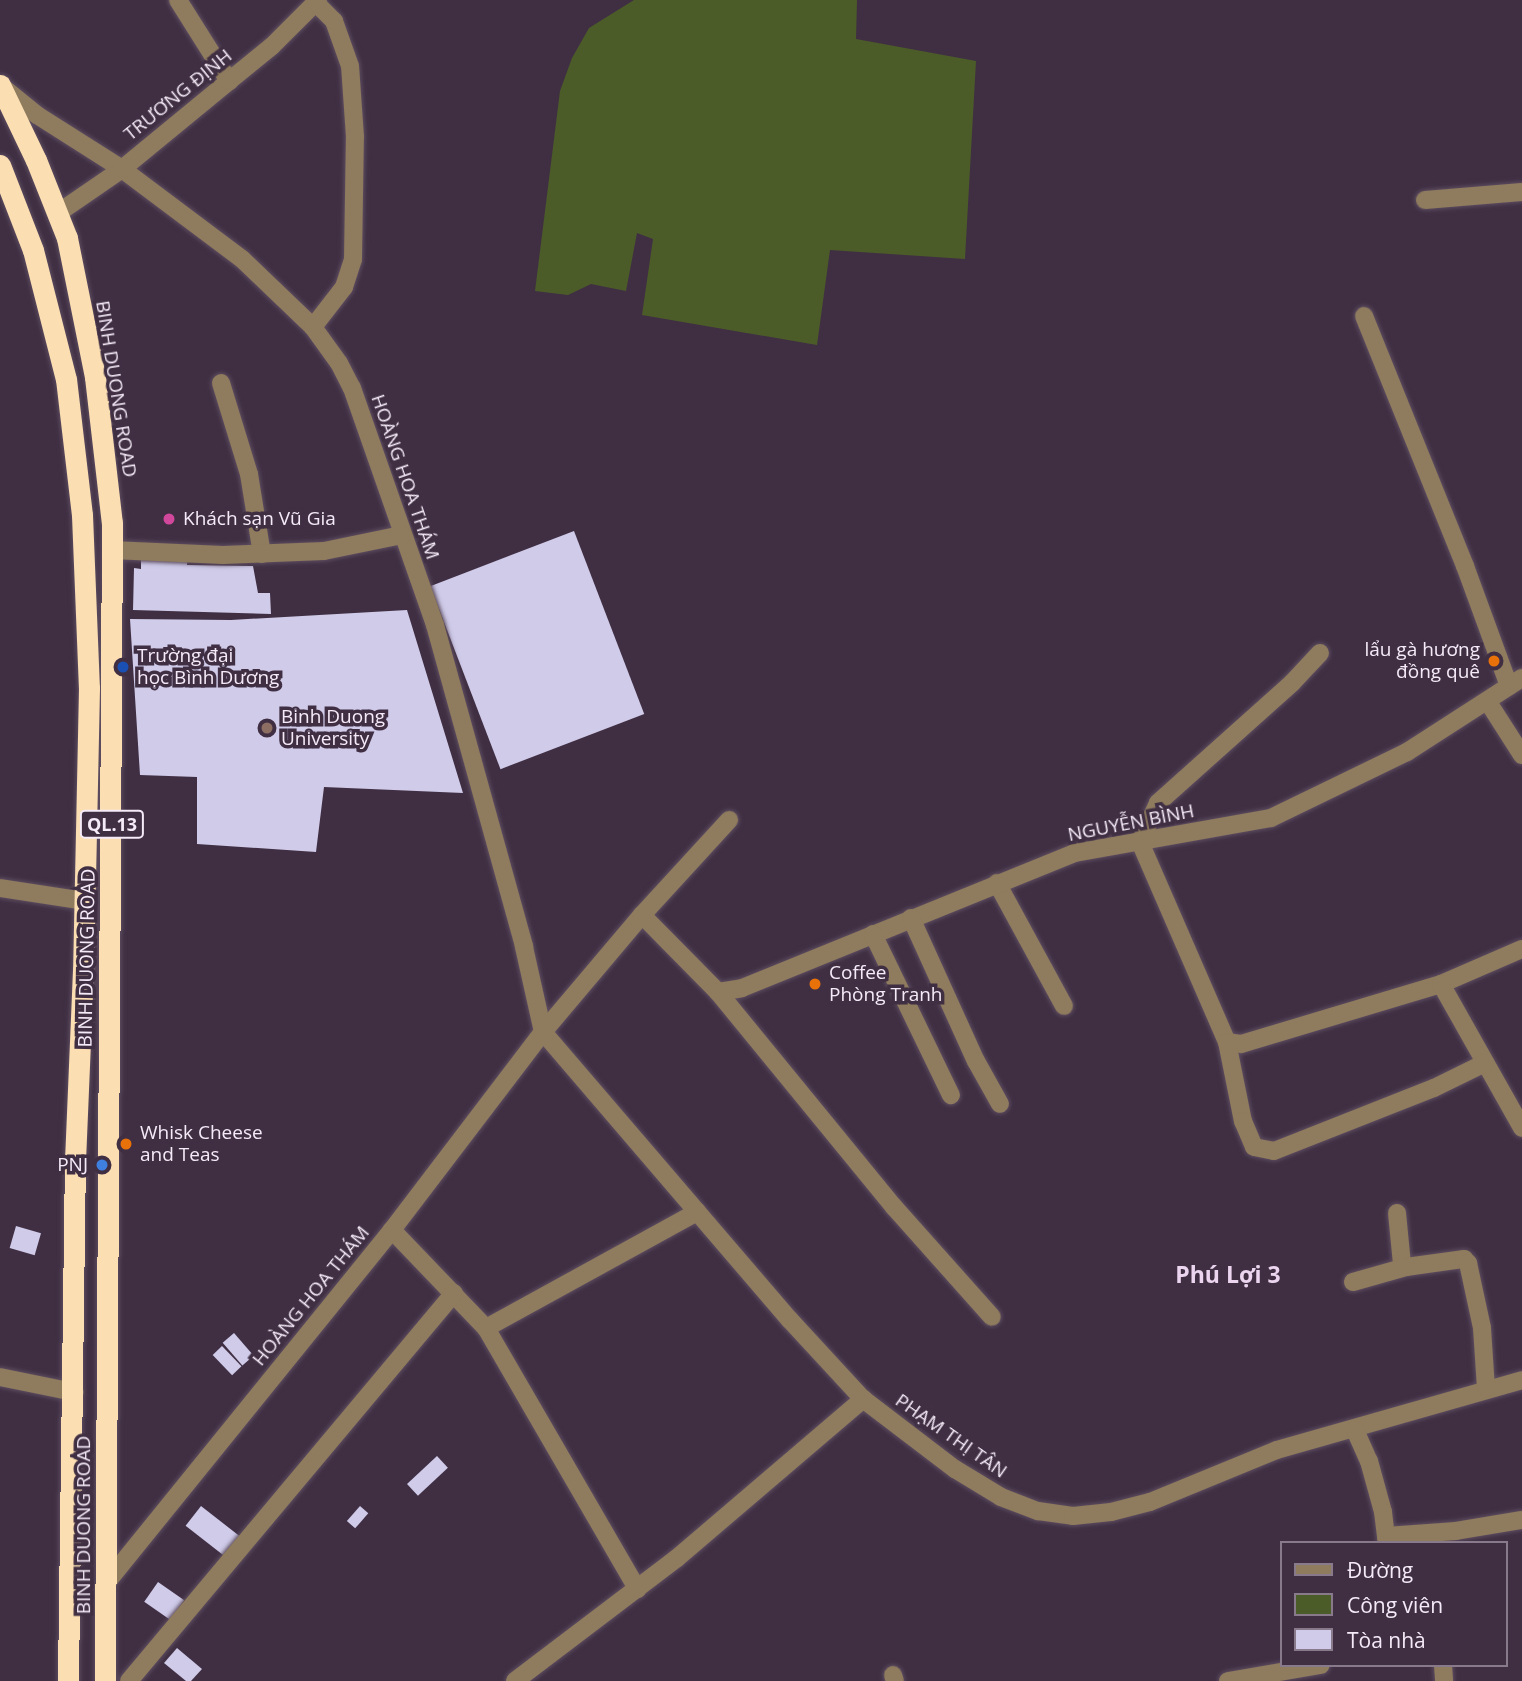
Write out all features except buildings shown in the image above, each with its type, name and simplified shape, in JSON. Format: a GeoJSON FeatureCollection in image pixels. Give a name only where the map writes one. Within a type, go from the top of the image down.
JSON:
{"type":"FeatureCollection","features":[{"type":"Feature","properties":{"kind":"highway","name":"BINH DUONG ROAD"},"geometry":{"type":"LineString","coordinates":[[0,85],[58,213],[67,239],[95,377],[112,523],[105,1681]]}},
{"type":"Feature","properties":{"kind":"highway","name":"BINH DUONG ROAD"},"geometry":{"type":"LineString","coordinates":[[0,165],[25,225],[45,288],[66,379],[82,516],[89,688],[85,901],[75,1157],[74,1392],[68,1681]]}},
{"type":"Feature","properties":{"kind":"highway"},"geometry":{"type":"LineString","coordinates":[[25,225],[58,213]]}},
{"type":"Feature","properties":{"kind":"highway","name":"QL.13"},"geometry":{"type":"LineString","coordinates":[[56,1681],[57,1631],[70,1616]]}},
{"type":"Feature","properties":{"kind":"street"},"geometry":{"type":"LineString","coordinates":[[178,0],[229,81]]}},
{"type":"Feature","properties":{"kind":"street"},"geometry":{"type":"LineString","coordinates":[[313,327],[344,287],[353,259],[355,192],[355,137],[350,66],[334,21],[317,2]]}},
{"type":"Feature","properties":{"kind":"street","name":"TRƯƠNG ĐỊNH"},"geometry":{"type":"LineString","coordinates":[[58,213],[122,169],[229,81],[317,2]]}},
{"type":"Feature","properties":{"kind":"street","name":"HOÀNG HOA THÁM"},"geometry":{"type":"LineString","coordinates":[[0,85],[37,115],[122,169],[242,259],[313,327],[352,388],[439,638],[524,947],[543,1032]]}},
{"type":"Feature","properties":{"kind":"street"},"geometry":{"type":"LineString","coordinates":[[1425,200],[1522,192]]}},
{"type":"Feature","properties":{"kind":"street"},"geometry":{"type":"LineString","coordinates":[[1364,316],[1515,682]]}},
{"type":"Feature","properties":{"kind":"street"},"geometry":{"type":"LineString","coordinates":[[221,383],[249,474],[262,554]]}},
{"type":"Feature","properties":{"kind":"street"},"geometry":{"type":"LineString","coordinates":[[112,550],[262,554],[324,551],[402,536]]}},
{"type":"Feature","properties":{"kind":"street"},"geometry":{"type":"LineString","coordinates":[[1320,653],[1292,683],[1158,803],[1140,842],[1227,1042],[1243,1121],[1254,1147],[1274,1151],[1434,1088],[1485,1062]]}},
{"type":"Feature","properties":{"kind":"street","name":"NGUYỄN BÌNH"},"geometry":{"type":"LineString","coordinates":[[718,992],[742,988],[1074,853],[1271,818],[1407,752],[1515,682]]}},
{"type":"Feature","properties":{"kind":"street"},"geometry":{"type":"LineString","coordinates":[[1488,702],[1522,755]]}},
{"type":"Feature","properties":{"kind":"street","name":"HOÀNG HOA THÁM"},"geometry":{"type":"LineString","coordinates":[[107,1582],[392,1230],[543,1032],[642,915],[729,820]]}},
{"type":"Feature","properties":{"kind":"street"},"geometry":{"type":"LineString","coordinates":[[997,883],[1064,1006]]}},
{"type":"Feature","properties":{"kind":"street"},"geometry":{"type":"LineString","coordinates":[[0,888],[85,901]]}},
{"type":"Feature","properties":{"kind":"street"},"geometry":{"type":"LineString","coordinates":[[642,915],[718,992],[894,1207],[992,1317]]}},
{"type":"Feature","properties":{"kind":"street"},"geometry":{"type":"LineString","coordinates":[[911,918],[976,1061],[1000,1104]]}},
{"type":"Feature","properties":{"kind":"street"},"geometry":{"type":"LineString","coordinates":[[873,934],[951,1095]]}},
{"type":"Feature","properties":{"kind":"street"},"geometry":{"type":"LineString","coordinates":[[1227,1042],[1241,1044],[1441,984],[1522,949]]}},
{"type":"Feature","properties":{"kind":"street"},"geometry":{"type":"LineString","coordinates":[[1441,984],[1522,1128]]}},
{"type":"Feature","properties":{"kind":"street","name":"PHẠM THỊ TÂN"},"geometry":{"type":"LineString","coordinates":[[543,1032],[697,1212],[863,1399],[955,1469],[1001,1497],[1038,1511],[1073,1516],[1111,1512],[1150,1502],[1278,1450],[1355,1430],[1486,1388],[1522,1380]]}},
{"type":"Feature","properties":{"kind":"street"},"geometry":{"type":"LineString","coordinates":[[486,1328],[697,1212]]}},
{"type":"Feature","properties":{"kind":"street"},"geometry":{"type":"LineString","coordinates":[[1397,1213],[1402,1264],[1406,1267]]}},
{"type":"Feature","properties":{"kind":"street"},"geometry":{"type":"LineString","coordinates":[[392,1230],[486,1328],[637,1589]]}},
{"type":"Feature","properties":{"kind":"street"},"geometry":{"type":"LineString","coordinates":[[1353,1282],[1406,1267],[1464,1259],[1468,1263],[1482,1328],[1486,1388]]}},
{"type":"Feature","properties":{"kind":"street"},"geometry":{"type":"LineString","coordinates":[[129,1681],[454,1293]]}},
{"type":"Feature","properties":{"kind":"street"},"geometry":{"type":"LineString","coordinates":[[0,1377],[74,1392]]}},
{"type":"Feature","properties":{"kind":"street"},"geometry":{"type":"LineString","coordinates":[[515,1681],[637,1589],[863,1399]]}},
{"type":"Feature","properties":{"kind":"street"},"geometry":{"type":"LineString","coordinates":[[1355,1430],[1369,1461],[1383,1512],[1386,1539],[1522,1520]]}},
{"type":"Feature","properties":{"kind":"street"},"geometry":{"type":"LineString","coordinates":[[1228,1681],[1309,1667]]}},
{"type":"Feature","properties":{"kind":"green space"},"geometry":{"type":"Polygon","coordinates":[[[634,0],[857,0],[856,39],[976,61],[965,259],[830,250],[817,345],[642,315],[653,239],[637,233],[626,291],[591,284],[568,295],[535,291],[560,91],[572,58],[589,28],[634,0]]]}},
{"type":"Feature","properties":{"kind":"place","name":"Khách sạn Vũ Gia"},"geometry":{"type":"Point","coordinates":[169,519]}},
{"type":"Feature","properties":{"kind":"place","name":"lẩu gà hương đồng quê"},"geometry":{"type":"Point","coordinates":[1494,661]}},
{"type":"Feature","properties":{"kind":"place","name":"Trường đại học Bình Dương"},"geometry":{"type":"Point","coordinates":[123,667]}},
{"type":"Feature","properties":{"kind":"place","name":"Binh Duong University"},"geometry":{"type":"Point","coordinates":[267,728]}},
{"type":"Feature","properties":{"kind":"place","name":"Coffee Phòng Tranh"},"geometry":{"type":"Point","coordinates":[815,984]}},
{"type":"Feature","properties":{"kind":"place","name":"Whisk Cheese and Teas"},"geometry":{"type":"Point","coordinates":[126,1144]}},
{"type":"Feature","properties":{"kind":"place","name":"PNJ"},"geometry":{"type":"Point","coordinates":[102,1165]}},
{"type":"Feature","properties":{"kind":"district","name":"Phú Lợi 3"},"geometry":{"type":"Point","coordinates":[1228,1274]}}]}
